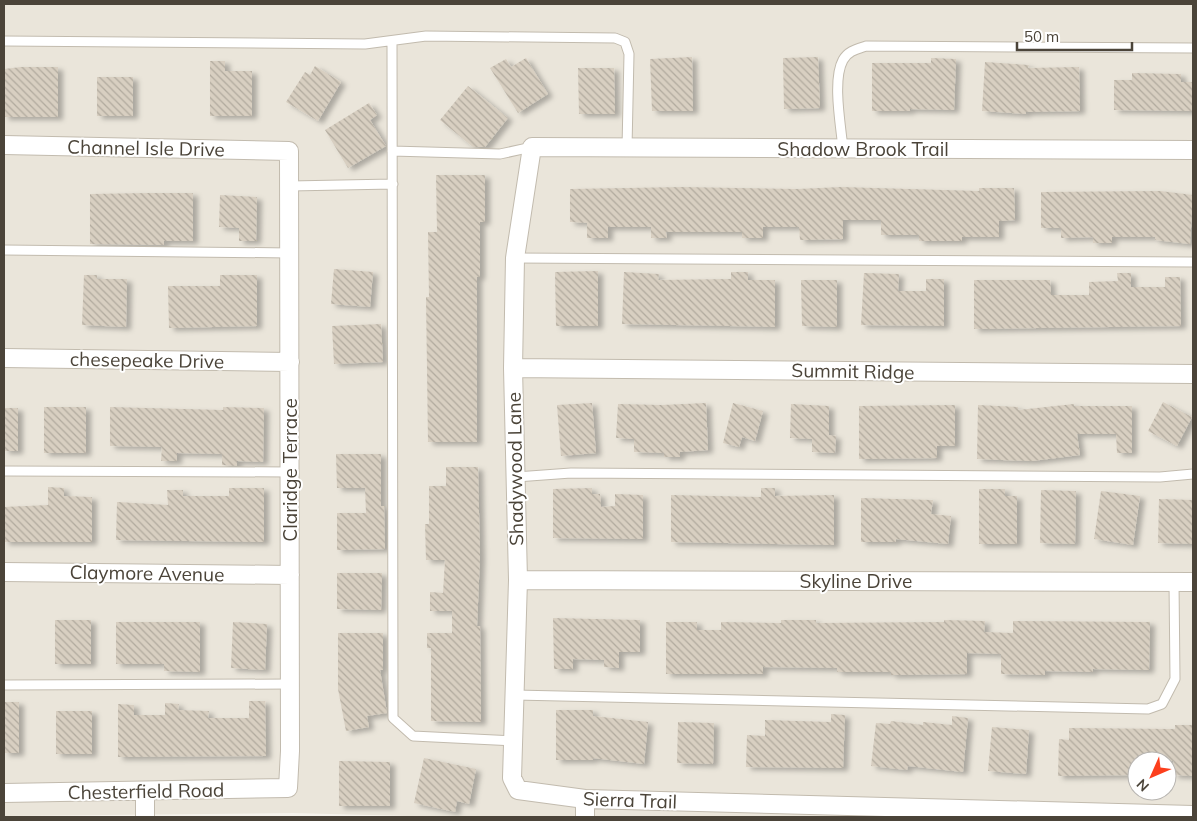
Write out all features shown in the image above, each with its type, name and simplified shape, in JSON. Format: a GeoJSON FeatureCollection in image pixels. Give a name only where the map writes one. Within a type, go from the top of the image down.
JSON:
{"type":"FeatureCollection","features":[{"type":"Feature","properties":{"kind":"street","name":"Channel Isle Drive"},"geometry":{"type":"LineString","coordinates":[[4,145],[289,151]]}},
{"type":"Feature","properties":{"kind":"street","name":"Shadow Brook Trail"},"geometry":{"type":"LineString","coordinates":[[532,147],[1193,150]]}},
{"type":"Feature","properties":{"kind":"street","name":"Shadywood Lane"},"geometry":{"type":"LineString","coordinates":[[518,790],[512,778],[518,580],[513,368],[515,258],[532,147]]}},
{"type":"Feature","properties":{"kind":"street","name":"Claridge Terrace"},"geometry":{"type":"LineString","coordinates":[[288,788],[290,751],[289,151]]}},
{"type":"Feature","properties":{"kind":"street","name":"chesepeake Drive"},"geometry":{"type":"LineString","coordinates":[[4,358],[290,362]]}},
{"type":"Feature","properties":{"kind":"street","name":"Summit Ridge"},"geometry":{"type":"LineString","coordinates":[[513,368],[1193,374]]}},
{"type":"Feature","properties":{"kind":"street","name":"Claymore Avenue"},"geometry":{"type":"LineString","coordinates":[[4,572],[290,575]]}},
{"type":"Feature","properties":{"kind":"street","name":"Skyline Drive"},"geometry":{"type":"LineString","coordinates":[[518,580],[1193,582]]}},
{"type":"Feature","properties":{"kind":"street","name":"Chesterfield Road"},"geometry":{"type":"LineString","coordinates":[[4,793],[288,788]]}},
{"type":"Feature","properties":{"kind":"street","name":"Sierra Trail"},"geometry":{"type":"LineString","coordinates":[[518,790],[585,799],[1193,815]]}},
{"type":"Feature","properties":{"kind":"street"},"geometry":{"type":"LineString","coordinates":[[145,791],[145,817]]}},
{"type":"Feature","properties":{"kind":"street"},"geometry":{"type":"LineString","coordinates":[[585,799],[585,817]]}},
{"type":"Feature","properties":{"kind":"lane"},"geometry":{"type":"LineString","coordinates":[[4,41],[365,44],[426,36],[615,38],[625,42],[629,54],[627,148]]}},
{"type":"Feature","properties":{"kind":"lane"},"geometry":{"type":"LineString","coordinates":[[392,41],[393,718],[413,736],[513,741]]}},
{"type":"Feature","properties":{"kind":"lane"},"geometry":{"type":"LineString","coordinates":[[843,149],[838,87],[840,70],[844,59],[853,50],[876,46],[1193,48]]}},
{"type":"Feature","properties":{"kind":"lane"},"geometry":{"type":"LineString","coordinates":[[392,151],[500,154],[532,147]]}},
{"type":"Feature","properties":{"kind":"lane"},"geometry":{"type":"LineString","coordinates":[[290,186],[393,184]]}},
{"type":"Feature","properties":{"kind":"lane"},"geometry":{"type":"LineString","coordinates":[[4,250],[290,253]]}},
{"type":"Feature","properties":{"kind":"lane"},"geometry":{"type":"LineString","coordinates":[[515,258],[1193,262]]}},
{"type":"Feature","properties":{"kind":"lane"},"geometry":{"type":"LineString","coordinates":[[4,471],[290,472]]}},
{"type":"Feature","properties":{"kind":"lane"},"geometry":{"type":"LineString","coordinates":[[516,477],[571,472],[1160,477],[1193,474]]}},
{"type":"Feature","properties":{"kind":"lane"},"geometry":{"type":"LineString","coordinates":[[515,695],[1148,709],[1162,704],[1175,679],[1174,582]]}},
{"type":"Feature","properties":{"kind":"lane"},"geometry":{"type":"LineString","coordinates":[[4,685],[290,684]]}},
{"type":"Feature","properties":{"kind":"shaded area"},"geometry":{"type":"Polygon","coordinates":[[[4,4],[1193,4],[1193,817],[446,817],[293,813],[4,816],[4,4]]]}},
{"type":"Feature","properties":{"kind":"building"},"geometry":{"type":"Polygon","coordinates":[[[692,57],[693,111],[652,111],[650,59],[692,57]]]}},
{"type":"Feature","properties":{"kind":"building"},"geometry":{"type":"Polygon","coordinates":[[[818,57],[820,108],[784,109],[783,58],[818,57]]]}},
{"type":"Feature","properties":{"kind":"building"},"geometry":{"type":"Polygon","coordinates":[[[526,58],[548,94],[518,113],[490,68],[506,59],[511,67],[526,58]]]}},
{"type":"Feature","properties":{"kind":"building"},"geometry":{"type":"Polygon","coordinates":[[[931,58],[956,59],[954,110],[910,109],[910,111],[872,111],[872,63],[931,63],[931,58]]]}},
{"type":"Feature","properties":{"kind":"building"},"geometry":{"type":"Polygon","coordinates":[[[210,61],[225,61],[225,71],[252,71],[252,116],[210,116],[210,61]]]}},
{"type":"Feature","properties":{"kind":"building"},"geometry":{"type":"Polygon","coordinates":[[[985,62],[1029,65],[1028,68],[1079,67],[1080,111],[1026,112],[1026,114],[982,111],[985,62]]]}},
{"type":"Feature","properties":{"kind":"building"},"geometry":{"type":"Polygon","coordinates":[[[315,66],[341,82],[318,121],[286,102],[305,72],[310,75],[315,66]]]}},
{"type":"Feature","properties":{"kind":"building"},"geometry":{"type":"Polygon","coordinates":[[[58,67],[58,117],[4,117],[4,69],[58,67]]]}},
{"type":"Feature","properties":{"kind":"building"},"geometry":{"type":"Polygon","coordinates":[[[578,68],[614,68],[615,114],[579,114],[578,68]]]}},
{"type":"Feature","properties":{"kind":"building"},"geometry":{"type":"Polygon","coordinates":[[[1132,73],[1181,74],[1181,82],[1193,82],[1193,111],[1114,110],[1114,80],[1132,80],[1132,73]]]}},
{"type":"Feature","properties":{"kind":"building"},"geometry":{"type":"Polygon","coordinates":[[[97,77],[133,77],[133,116],[97,116],[97,77]]]}},
{"type":"Feature","properties":{"kind":"building"},"geometry":{"type":"Polygon","coordinates":[[[468,86],[508,118],[485,147],[473,147],[440,120],[468,86]]]}},
{"type":"Feature","properties":{"kind":"building"},"geometry":{"type":"Polygon","coordinates":[[[369,103],[377,115],[370,120],[386,146],[348,168],[325,130],[369,103]]]}},
{"type":"Feature","properties":{"kind":"building"},"geometry":{"type":"Polygon","coordinates":[[[436,175],[485,175],[485,222],[480,222],[480,277],[477,277],[477,442],[428,442],[426,297],[429,297],[428,232],[437,232],[436,175]]]}},
{"type":"Feature","properties":{"kind":"building"},"geometry":{"type":"Polygon","coordinates":[[[682,187],[798,189],[841,187],[979,191],[979,188],[1014,188],[1015,220],[999,221],[999,237],[962,237],[962,241],[919,241],[919,235],[881,235],[881,220],[843,220],[843,239],[800,240],[799,227],[763,227],[763,238],[742,238],[742,232],[666,232],[667,238],[651,238],[651,227],[608,227],[608,238],[587,238],[587,223],[570,222],[570,189],[682,187]]]}},
{"type":"Feature","properties":{"kind":"building"},"geometry":{"type":"Polygon","coordinates":[[[1160,191],[1193,195],[1190,244],[1155,240],[1155,237],[1112,237],[1112,243],[1093,243],[1093,237],[1061,238],[1061,228],[1041,228],[1041,192],[1160,191]]]}},
{"type":"Feature","properties":{"kind":"building"},"geometry":{"type":"Polygon","coordinates":[[[193,193],[193,241],[164,241],[164,245],[90,244],[90,194],[193,193]]]}},
{"type":"Feature","properties":{"kind":"building"},"geometry":{"type":"Polygon","coordinates":[[[220,195],[257,197],[256,241],[239,241],[239,228],[219,227],[220,195]]]}},
{"type":"Feature","properties":{"kind":"building"},"geometry":{"type":"Polygon","coordinates":[[[334,269],[373,272],[370,307],[331,304],[334,269]]]}},
{"type":"Feature","properties":{"kind":"building"},"geometry":{"type":"Polygon","coordinates":[[[598,271],[598,326],[556,326],[555,272],[598,271]]]}},
{"type":"Feature","properties":{"kind":"building"},"geometry":{"type":"Polygon","coordinates":[[[624,272],[659,274],[658,280],[731,279],[731,272],[748,272],[748,280],[775,280],[775,327],[622,324],[624,272]]]}},
{"type":"Feature","properties":{"kind":"building"},"geometry":{"type":"Polygon","coordinates":[[[864,273],[899,274],[898,291],[926,291],[926,279],[944,279],[944,326],[861,325],[864,273]]]}},
{"type":"Feature","properties":{"kind":"building"},"geometry":{"type":"Polygon","coordinates":[[[1117,273],[1131,273],[1131,287],[1165,287],[1165,277],[1180,277],[1181,326],[974,329],[974,280],[1050,280],[1051,295],[1089,295],[1089,282],[1118,281],[1117,273]]]}},
{"type":"Feature","properties":{"kind":"building"},"geometry":{"type":"Polygon","coordinates":[[[84,275],[97,275],[97,279],[127,279],[126,327],[82,325],[84,275]]]}},
{"type":"Feature","properties":{"kind":"building"},"geometry":{"type":"Polygon","coordinates":[[[220,275],[257,275],[257,326],[169,328],[168,286],[220,286],[220,275]]]}},
{"type":"Feature","properties":{"kind":"building"},"geometry":{"type":"Polygon","coordinates":[[[801,280],[837,280],[837,327],[802,326],[801,280]]]}},
{"type":"Feature","properties":{"kind":"building"},"geometry":{"type":"Polygon","coordinates":[[[381,324],[383,362],[334,364],[332,326],[381,324]]]}},
{"type":"Feature","properties":{"kind":"building"},"geometry":{"type":"Polygon","coordinates":[[[1163,402],[1192,417],[1177,446],[1148,431],[1163,402]]]}},
{"type":"Feature","properties":{"kind":"building"},"geometry":{"type":"Polygon","coordinates":[[[592,403],[596,453],[561,456],[557,405],[592,403]]]}},
{"type":"Feature","properties":{"kind":"building"},"geometry":{"type":"Polygon","coordinates":[[[706,403],[708,450],[680,452],[680,457],[664,457],[664,453],[634,452],[634,439],[616,438],[618,404],[706,403]]]}},
{"type":"Feature","properties":{"kind":"building"},"geometry":{"type":"Polygon","coordinates":[[[733,403],[763,411],[755,441],[742,437],[739,447],[723,443],[733,403]]]}},
{"type":"Feature","properties":{"kind":"building"},"geometry":{"type":"Polygon","coordinates":[[[791,404],[829,406],[829,435],[836,436],[835,453],[812,452],[812,439],[790,438],[791,404]]]}},
{"type":"Feature","properties":{"kind":"building"},"geometry":{"type":"Polygon","coordinates":[[[1074,404],[1074,406],[1132,406],[1132,453],[1117,453],[1116,434],[1077,434],[1080,455],[1032,461],[977,459],[978,405],[1018,407],[1018,410],[1074,404]]]}},
{"type":"Feature","properties":{"kind":"building"},"geometry":{"type":"Polygon","coordinates":[[[955,405],[955,446],[937,446],[937,458],[859,459],[859,406],[955,405]]]}},
{"type":"Feature","properties":{"kind":"building"},"geometry":{"type":"Polygon","coordinates":[[[44,407],[86,407],[86,453],[44,453],[44,407]]]}},
{"type":"Feature","properties":{"kind":"building"},"geometry":{"type":"Polygon","coordinates":[[[110,407],[223,410],[223,407],[264,408],[263,462],[237,461],[237,466],[222,465],[222,454],[177,453],[177,461],[161,461],[162,447],[110,446],[110,407]]]}},
{"type":"Feature","properties":{"kind":"building"},"geometry":{"type":"Polygon","coordinates":[[[4,408],[18,408],[18,451],[4,451],[4,408]]]}},
{"type":"Feature","properties":{"kind":"building"},"geometry":{"type":"Polygon","coordinates":[[[336,454],[381,454],[381,506],[384,506],[385,549],[337,550],[337,513],[366,513],[365,488],[337,488],[336,454]]]}},
{"type":"Feature","properties":{"kind":"building"},"geometry":{"type":"Polygon","coordinates":[[[446,467],[478,467],[480,557],[477,626],[480,626],[481,722],[431,721],[431,648],[427,648],[427,633],[452,633],[452,611],[430,611],[430,592],[443,593],[445,560],[426,560],[425,524],[429,524],[429,486],[446,486],[446,467]]]}},
{"type":"Feature","properties":{"kind":"building"},"geometry":{"type":"Polygon","coordinates":[[[48,487],[64,488],[64,496],[92,497],[92,542],[4,542],[4,507],[48,505],[48,487]]]}},
{"type":"Feature","properties":{"kind":"building"},"geometry":{"type":"Polygon","coordinates":[[[229,488],[264,488],[264,542],[116,540],[117,502],[168,505],[167,490],[183,490],[183,496],[229,496],[229,488]]]}},
{"type":"Feature","properties":{"kind":"building"},"geometry":{"type":"Polygon","coordinates":[[[592,488],[592,494],[600,494],[601,507],[615,506],[615,494],[643,495],[643,539],[553,538],[553,489],[592,488]]]}},
{"type":"Feature","properties":{"kind":"building"},"geometry":{"type":"Polygon","coordinates":[[[761,488],[775,488],[775,496],[834,495],[834,545],[671,542],[671,495],[761,497],[761,488]]]}},
{"type":"Feature","properties":{"kind":"building"},"geometry":{"type":"Polygon","coordinates":[[[979,489],[1005,489],[1005,496],[1017,496],[1017,544],[979,544],[979,489]]]}},
{"type":"Feature","properties":{"kind":"building"},"geometry":{"type":"Polygon","coordinates":[[[1041,490],[1076,491],[1075,544],[1040,543],[1041,490]]]}},
{"type":"Feature","properties":{"kind":"building"},"geometry":{"type":"Polygon","coordinates":[[[1101,491],[1140,496],[1133,545],[1094,539],[1101,491]]]}},
{"type":"Feature","properties":{"kind":"building"},"geometry":{"type":"Polygon","coordinates":[[[861,498],[933,500],[931,514],[951,516],[948,544],[896,539],[896,542],[861,542],[861,498]]]}},
{"type":"Feature","properties":{"kind":"building"},"geometry":{"type":"Polygon","coordinates":[[[1159,499],[1193,500],[1193,544],[1158,543],[1159,499]]]}},
{"type":"Feature","properties":{"kind":"building"},"geometry":{"type":"Polygon","coordinates":[[[337,573],[382,573],[381,610],[337,609],[337,573]]]}},
{"type":"Feature","properties":{"kind":"building"},"geometry":{"type":"Polygon","coordinates":[[[553,618],[640,620],[640,652],[619,652],[619,668],[604,667],[604,660],[573,659],[573,669],[554,669],[553,618]]]}},
{"type":"Feature","properties":{"kind":"building"},"geometry":{"type":"Polygon","coordinates":[[[55,620],[91,620],[91,664],[55,664],[55,620]]]}},
{"type":"Feature","properties":{"kind":"building"},"geometry":{"type":"Polygon","coordinates":[[[781,620],[816,620],[816,623],[985,621],[984,632],[1013,633],[1013,621],[1150,622],[1149,670],[1093,669],[1093,672],[1045,671],[1045,675],[1001,674],[1001,654],[967,653],[967,674],[891,675],[891,672],[837,672],[837,668],[763,667],[763,674],[666,674],[666,622],[697,622],[697,630],[721,630],[721,622],[781,623],[781,620]]]}},
{"type":"Feature","properties":{"kind":"building"},"geometry":{"type":"Polygon","coordinates":[[[116,622],[200,622],[200,672],[164,671],[164,664],[116,664],[116,622]]]}},
{"type":"Feature","properties":{"kind":"building"},"geometry":{"type":"Polygon","coordinates":[[[233,622],[267,624],[265,670],[231,668],[233,622]]]}},
{"type":"Feature","properties":{"kind":"building"},"geometry":{"type":"Polygon","coordinates":[[[338,633],[383,633],[383,670],[380,670],[387,713],[367,716],[369,727],[346,731],[338,689],[338,633]]]}},
{"type":"Feature","properties":{"kind":"building"},"geometry":{"type":"Polygon","coordinates":[[[249,701],[265,701],[266,756],[118,757],[118,704],[134,705],[134,715],[165,715],[165,703],[179,704],[178,710],[209,711],[208,718],[249,718],[249,701]]]}},
{"type":"Feature","properties":{"kind":"building"},"geometry":{"type":"Polygon","coordinates":[[[4,702],[19,702],[19,753],[4,753],[4,702]]]}},
{"type":"Feature","properties":{"kind":"building"},"geometry":{"type":"Polygon","coordinates":[[[556,710],[593,710],[593,716],[648,722],[644,764],[593,758],[593,760],[556,760],[556,710]]]}},
{"type":"Feature","properties":{"kind":"building"},"geometry":{"type":"Polygon","coordinates":[[[56,711],[92,711],[92,754],[56,754],[56,711]]]}},
{"type":"Feature","properties":{"kind":"building"},"geometry":{"type":"Polygon","coordinates":[[[831,714],[845,715],[843,768],[746,767],[747,735],[765,736],[765,720],[831,722],[831,714]]]}},
{"type":"Feature","properties":{"kind":"building"},"geometry":{"type":"Polygon","coordinates":[[[952,716],[968,718],[963,772],[908,766],[907,770],[871,766],[876,723],[890,724],[891,721],[923,725],[923,722],[952,725],[952,716]]]}},
{"type":"Feature","properties":{"kind":"building"},"geometry":{"type":"Polygon","coordinates":[[[678,722],[714,723],[713,764],[677,763],[678,722]]]}},
{"type":"Feature","properties":{"kind":"building"},"geometry":{"type":"Polygon","coordinates":[[[1175,725],[1193,725],[1193,776],[1177,775],[1177,751],[1127,751],[1127,775],[1058,776],[1059,739],[1069,740],[1069,728],[1175,729],[1175,725]]]}},
{"type":"Feature","properties":{"kind":"building"},"geometry":{"type":"Polygon","coordinates":[[[992,727],[1029,730],[1026,774],[988,771],[992,727]]]}},
{"type":"Feature","properties":{"kind":"building"},"geometry":{"type":"Polygon","coordinates":[[[424,758],[476,769],[469,804],[457,801],[455,812],[414,803],[424,758]]]}},
{"type":"Feature","properties":{"kind":"building"},"geometry":{"type":"Polygon","coordinates":[[[339,761],[390,762],[390,806],[339,806],[339,761]]]}}]}
